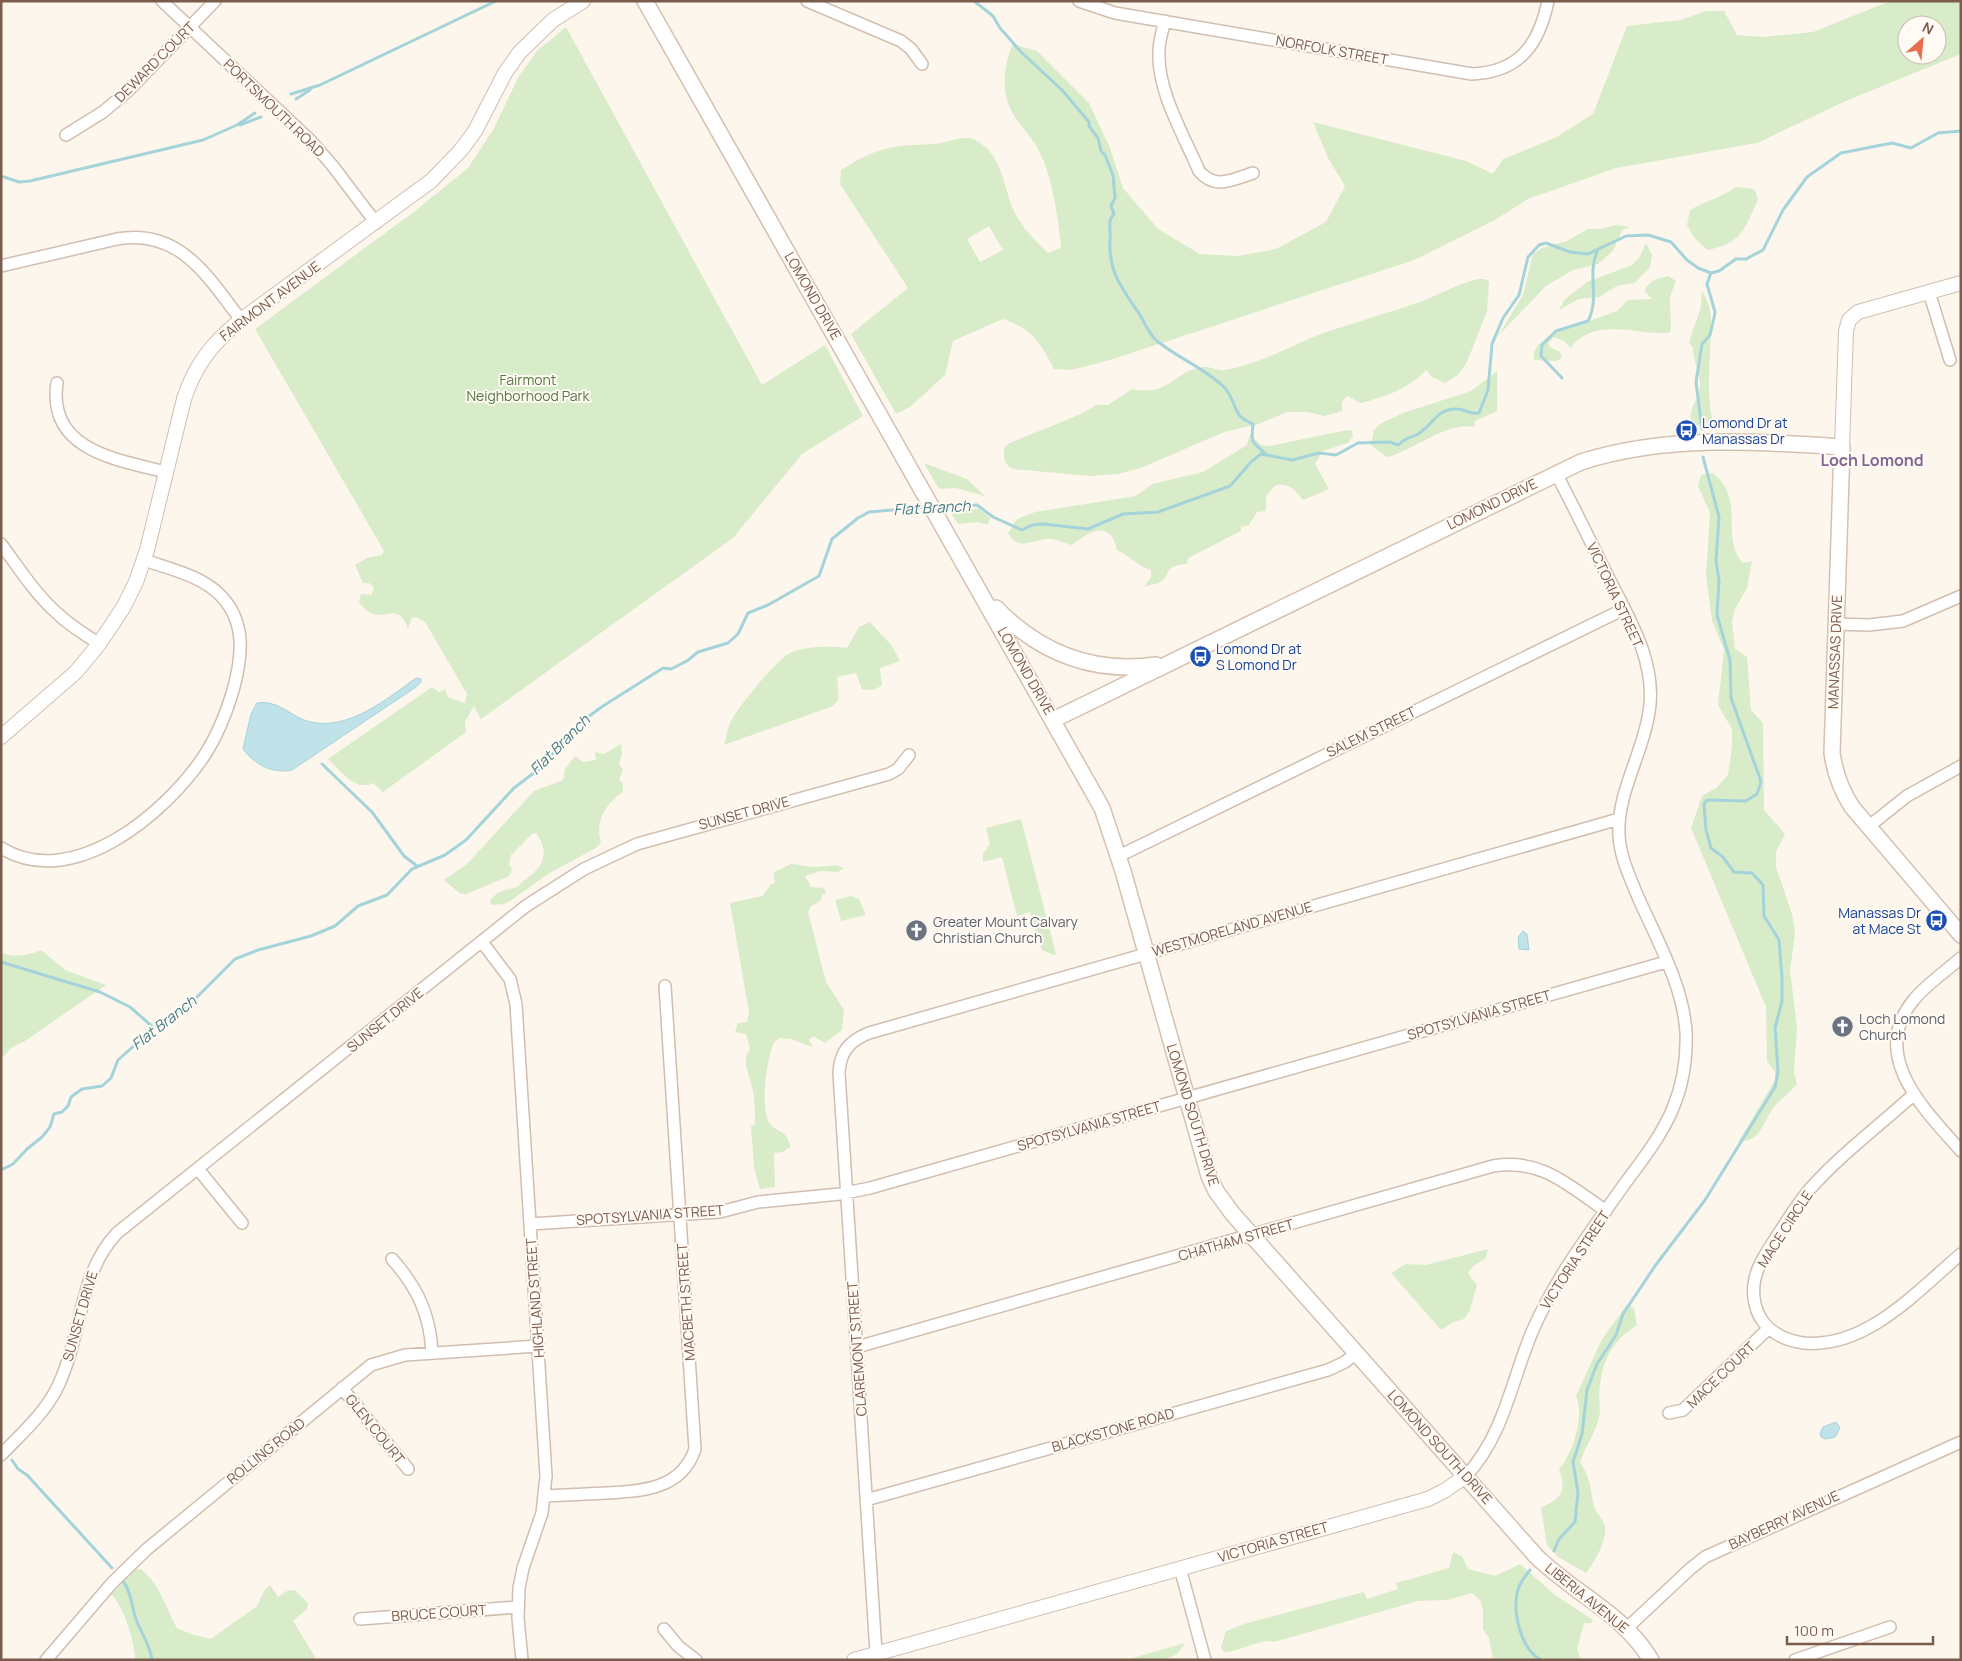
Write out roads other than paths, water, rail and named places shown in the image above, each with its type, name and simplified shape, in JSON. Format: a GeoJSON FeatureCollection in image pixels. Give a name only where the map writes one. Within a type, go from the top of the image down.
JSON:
{"type":"FeatureCollection","features":[{"type":"Feature","properties":{"kind":"main road","name":"LOMOND DRIVE"},"geometry":{"type":"LineString","coordinates":[[645,1],[1053,720],[1556,473],[1608,453],[1657,444],[1719,442],[1842,447]]}},
{"type":"Feature","properties":{"kind":"main road","name":"MANASSAS DRIVE"},"geometry":{"type":"LineString","coordinates":[[1842,447],[1832,753],[1834,768],[1844,794],[1868,827],[1961,935]]}},
{"type":"Feature","properties":{"kind":"main road","name":"LOMOND DRIVE"},"geometry":{"type":"LineString","coordinates":[[980,591],[1023,634],[1060,654],[1106,665],[1133,667],[1167,663]]}},
{"type":"Feature","properties":{"kind":"main road","name":"LOMOND SOUTH DRIVE"},"geometry":{"type":"LineString","coordinates":[[1053,720],[1102,808],[1119,856],[1209,1176],[1216,1191],[1252,1236],[1540,1560]]}},
{"type":"Feature","properties":{"kind":"main road","name":"LIBERIA AVENUE"},"geometry":{"type":"LineString","coordinates":[[1540,1560],[1559,1578],[1603,1607],[1628,1628],[1651,1660]]}},
{"type":"Feature","properties":{"kind":"street","name":"PORTSMOUTH ROAD"},"geometry":{"type":"LineString","coordinates":[[162,1],[311,142],[332,165],[376,223]]}},
{"type":"Feature","properties":{"kind":"street","name":"DEWARD COURT"},"geometry":{"type":"LineString","coordinates":[[66,135],[103,112],[129,90],[215,1]]}},
{"type":"Feature","properties":{"kind":"street","name":"FAIRMONT AVENUE"},"geometry":{"type":"LineString","coordinates":[[1,737],[63,685],[99,644],[124,608],[144,560],[184,399],[196,367],[215,342],[241,320],[431,181],[445,168],[475,131],[505,72],[520,53],[553,20],[583,1]]}},
{"type":"Feature","properties":{"kind":"street"},"geometry":{"type":"LineString","coordinates":[[807,1],[901,41],[911,49],[922,64]]}},
{"type":"Feature","properties":{"kind":"street","name":"NORFOLK STREET"},"geometry":{"type":"LineString","coordinates":[[1079,1],[1101,10],[1472,74],[1484,73],[1506,66],[1527,51],[1538,34],[1548,1]]}},
{"type":"Feature","properties":{"kind":"street"},"geometry":{"type":"LineString","coordinates":[[1165,21],[1159,52],[1161,74],[1170,102],[1199,171],[1205,178],[1218,184],[1252,173]]}},
{"type":"Feature","properties":{"kind":"street"},"geometry":{"type":"LineString","coordinates":[[1,266],[118,239],[134,237],[150,239],[172,247],[194,262],[241,320]]}},
{"type":"Feature","properties":{"kind":"street"},"geometry":{"type":"LineString","coordinates":[[1950,360],[1929,292],[1961,283]]}},
{"type":"Feature","properties":{"kind":"street","name":"MANASSAS DRIVE"},"geometry":{"type":"LineString","coordinates":[[1842,447],[1847,325],[1858,312],[1929,292]]}},
{"type":"Feature","properties":{"kind":"street"},"geometry":{"type":"LineString","coordinates":[[57,383],[55,396],[59,417],[78,441],[106,457],[166,472]]}},
{"type":"Feature","properties":{"kind":"street","name":"VICTORIA STREET"},"geometry":{"type":"LineString","coordinates":[[854,1660],[1428,1499],[1466,1476],[1482,1457],[1499,1427],[1523,1355],[1543,1308],[1568,1264],[1660,1134],[1680,1089],[1686,1054],[1686,1031],[1678,990],[1624,864],[1619,819],[1620,805],[1640,751],[1650,709],[1648,673],[1643,654],[1624,609],[1556,473]]}},
{"type":"Feature","properties":{"kind":"street"},"geometry":{"type":"LineString","coordinates":[[1,544],[20,572],[46,603],[69,624],[99,644]]}},
{"type":"Feature","properties":{"kind":"street"},"geometry":{"type":"LineString","coordinates":[[1,848],[42,861],[72,859],[94,852],[155,810],[173,794],[193,772],[213,740],[227,710],[239,667],[241,641],[237,622],[223,598],[206,584],[144,560]]}},
{"type":"Feature","properties":{"kind":"street"},"geometry":{"type":"LineString","coordinates":[[1836,624],[1869,626],[1904,620],[1961,596]]}},
{"type":"Feature","properties":{"kind":"street","name":"SALEM STREET"},"geometry":{"type":"LineString","coordinates":[[1119,856],[1624,609]]}},
{"type":"Feature","properties":{"kind":"street","name":"SUNSET DRIVE"},"geometry":{"type":"LineString","coordinates":[[1,1455],[42,1412],[56,1392],[70,1358],[88,1282],[101,1253],[118,1232],[482,942],[551,889],[601,860],[667,834],[888,774],[898,769],[909,755]]}},
{"type":"Feature","properties":{"kind":"street"},"geometry":{"type":"LineString","coordinates":[[1868,827],[1907,796],[1961,766]]}},
{"type":"Feature","properties":{"kind":"street","name":"WESTMORELAND AVENUE"},"geometry":{"type":"LineString","coordinates":[[848,1046],[869,1033],[1619,819]]}},
{"type":"Feature","properties":{"kind":"street","name":"HIGHLAND STREET"},"geometry":{"type":"LineString","coordinates":[[482,942],[504,970],[514,991],[546,1476],[545,1496],[540,1523],[523,1568],[518,1607],[522,1660]]}},
{"type":"Feature","properties":{"kind":"street"},"geometry":{"type":"LineString","coordinates":[[1961,958],[1913,1000],[1900,1023],[1898,1058],[1904,1077],[1914,1096],[1961,1151]]}},
{"type":"Feature","properties":{"kind":"street","name":"SPOTSYLVANIA STREET"},"geometry":{"type":"LineString","coordinates":[[530,1224],[720,1212],[758,1202],[847,1193],[1666,962]]}},
{"type":"Feature","properties":{"kind":"street","name":"MACBETH STREET"},"geometry":{"type":"LineString","coordinates":[[545,1496],[650,1489],[674,1478],[692,1458],[696,1438],[665,986]]}},
{"type":"Feature","properties":{"kind":"street","name":"CLAREMONT STREET"},"geometry":{"type":"LineString","coordinates":[[848,1046],[840,1059],[839,1073],[876,1653]]}},
{"type":"Feature","properties":{"kind":"street","name":"MACE CIRCLE"},"geometry":{"type":"LineString","coordinates":[[1769,1328],[1757,1311],[1754,1290],[1758,1268],[1774,1241],[1810,1188],[1914,1096]]}},
{"type":"Feature","properties":{"kind":"street","name":"CHATHAM STREET"},"geometry":{"type":"LineString","coordinates":[[857,1347],[1493,1166],[1514,1164],[1537,1168],[1554,1175],[1606,1211]]}},
{"type":"Feature","properties":{"kind":"street"},"geometry":{"type":"LineString","coordinates":[[198,1169],[242,1223]]}},
{"type":"Feature","properties":{"kind":"street"},"geometry":{"type":"LineString","coordinates":[[1769,1328],[1784,1338],[1797,1342],[1826,1343],[1840,1340],[1867,1328],[1895,1310],[1961,1254]]}},
{"type":"Feature","properties":{"kind":"street"},"geometry":{"type":"LineString","coordinates":[[392,1259],[406,1274],[421,1300],[427,1317],[432,1352]]}},
{"type":"Feature","properties":{"kind":"street","name":"MACE COURT"},"geometry":{"type":"LineString","coordinates":[[1669,1413],[1684,1410],[1769,1328]]}},
{"type":"Feature","properties":{"kind":"street","name":"ROLLING ROAD"},"geometry":{"type":"LineString","coordinates":[[46,1660],[112,1583],[146,1549],[371,1365],[405,1354],[538,1346]]}},
{"type":"Feature","properties":{"kind":"street","name":"BLACKSTONE ROAD"},"geometry":{"type":"LineString","coordinates":[[866,1500],[1328,1370],[1345,1362],[1356,1353]]}},
{"type":"Feature","properties":{"kind":"street","name":"GLEN COURT"},"geometry":{"type":"LineString","coordinates":[[342,1388],[408,1469]]}},
{"type":"Feature","properties":{"kind":"street","name":"BAYBERRY AVENUE"},"geometry":{"type":"LineString","coordinates":[[1628,1628],[1705,1557],[1961,1442]]}},
{"type":"Feature","properties":{"kind":"street"},"geometry":{"type":"LineString","coordinates":[[1180,1568],[1206,1660]]}},
{"type":"Feature","properties":{"kind":"street","name":"BRUCE COURT"},"geometry":{"type":"LineString","coordinates":[[360,1619],[518,1607]]}},
{"type":"Feature","properties":{"kind":"street"},"geometry":{"type":"LineString","coordinates":[[1795,1660],[1890,1627]]}},
{"type":"Feature","properties":{"kind":"street"},"geometry":{"type":"LineString","coordinates":[[664,1629],[678,1646],[696,1660]]}},
{"type":"Feature","properties":{"kind":"water"},"geometry":{"type":"Polygon","coordinates":[[[416,678],[421,679],[421,682],[416,687],[292,770],[278,771],[265,767],[253,760],[243,749],[251,714],[257,703],[277,706],[307,721],[336,722],[365,712],[416,678]]]}},
{"type":"Feature","properties":{"kind":"water"},"geometry":{"type":"Polygon","coordinates":[[[1523,931],[1527,934],[1529,950],[1519,949],[1518,937],[1523,931]]]}},
{"type":"Feature","properties":{"kind":"water"},"geometry":{"type":"Polygon","coordinates":[[[1836,1422],[1840,1428],[1835,1437],[1825,1439],[1821,1437],[1820,1433],[1823,1427],[1836,1422]]]}},
{"type":"Feature","properties":{"kind":"waterway"},"geometry":{"type":"LineString","coordinates":[[291,94],[320,85],[496,1]]}},
{"type":"Feature","properties":{"kind":"waterway"},"geometry":{"type":"LineString","coordinates":[[974,1],[993,16],[1000,28],[1021,52],[1062,90],[1089,122],[1089,126],[1098,138],[1101,151],[1105,155],[1113,175],[1115,198],[1111,206],[1114,214],[1110,225],[1110,250],[1113,270],[1149,331],[1165,347],[1208,374],[1223,386],[1229,393],[1240,416],[1253,424],[1253,442],[1267,455]]}},
{"type":"Feature","properties":{"kind":"waterway"},"geometry":{"type":"LineString","coordinates":[[296,99],[310,90]]}},
{"type":"Feature","properties":{"kind":"waterway"},"geometry":{"type":"LineString","coordinates":[[1,176],[19,182],[30,181],[203,140],[237,125],[255,113]]}},
{"type":"Feature","properties":{"kind":"waterway"},"geometry":{"type":"LineString","coordinates":[[240,125],[261,117]]}},
{"type":"Feature","properties":{"kind":"waterway","name":"Flat Branch"},"geometry":{"type":"LineString","coordinates":[[936,507],[977,505],[993,517],[1022,530],[1032,525],[1043,524],[1088,529],[1123,514],[1158,512],[1230,486],[1251,462],[1261,454],[1292,460],[1319,453],[1336,455],[1358,443],[1390,442],[1398,445],[1423,430],[1440,414],[1450,409],[1479,413],[1488,390],[1492,344],[1503,318],[1519,295],[1528,257],[1539,245],[1546,243],[1570,252],[1588,254],[1626,236],[1648,235],[1671,242],[1687,260],[1698,268],[1711,273],[1719,271],[1736,259],[1746,259],[1763,250],[1783,210],[1807,177],[1841,153],[1892,143],[1911,148],[1938,133],[1961,131]]}},
{"type":"Feature","properties":{"kind":"waterway"},"geometry":{"type":"LineString","coordinates":[[1562,378],[1541,356],[1542,345],[1556,331],[1588,321],[1593,304],[1593,269],[1597,252]]}},
{"type":"Feature","properties":{"kind":"waterway"},"geometry":{"type":"LineString","coordinates":[[1702,429],[1696,382],[1702,344],[1710,335],[1715,312],[1707,284],[1711,273]]}},
{"type":"Feature","properties":{"kind":"waterway"},"geometry":{"type":"LineString","coordinates":[[1554,1551],[1559,1539],[1575,1522],[1578,1493],[1573,1462],[1582,1434],[1587,1390],[1597,1364],[1616,1335],[1623,1314],[1655,1266],[1705,1200],[1775,1087],[1778,1072],[1775,1028],[1782,1001],[1779,940],[1764,916],[1763,885],[1752,873],[1734,872],[1723,857],[1711,848],[1706,830],[1704,804],[1707,800],[1746,801],[1757,794],[1761,782],[1731,698],[1730,660],[1717,615],[1719,581],[1716,561],[1719,517],[1703,457]]}},
{"type":"Feature","properties":{"kind":"waterway","name":"Flat Branch"},"geometry":{"type":"LineString","coordinates":[[1,1170],[13,1164],[42,1137],[50,1127],[54,1114],[62,1112],[68,1106],[71,1097],[82,1089],[102,1086],[111,1078],[118,1060],[154,1028],[186,1008],[235,959],[258,950],[311,936],[335,926],[358,906],[387,895],[412,869],[445,855],[466,840],[514,788],[539,769],[581,722],[663,668],[671,669],[687,661],[698,652],[728,643],[738,634],[748,613],[768,605],[819,576],[832,539],[858,518],[869,512],[927,507]]}},
{"type":"Feature","properties":{"kind":"waterway"},"geometry":{"type":"LineString","coordinates":[[322,764],[372,812],[404,856],[417,866]]}},
{"type":"Feature","properties":{"kind":"waterway"},"geometry":{"type":"LineString","coordinates":[[1,962],[100,992],[130,1007],[154,1028]]}},
{"type":"Feature","properties":{"kind":"waterway"},"geometry":{"type":"LineString","coordinates":[[12,1460],[18,1469],[27,1475],[112,1568]]}},
{"type":"Feature","properties":{"kind":"waterway"},"geometry":{"type":"LineString","coordinates":[[1530,1570],[1519,1587],[1516,1606],[1517,1616],[1523,1638],[1534,1655],[1541,1660]]}},
{"type":"Feature","properties":{"kind":"waterway"},"geometry":{"type":"LineString","coordinates":[[123,1581],[128,1590],[136,1619],[152,1660]]}},
{"type":"Feature","properties":{"kind":"place","name":"Lomond Dr at Manassas Dr"},"geometry":{"type":"Point","coordinates":[1686,431]}},
{"type":"Feature","properties":{"kind":"place","name":"Lomond Dr at S Lomond Dr"},"geometry":{"type":"Point","coordinates":[1200,657]}},
{"type":"Feature","properties":{"kind":"place","name":"Manassas Dr at Mace St"},"geometry":{"type":"Point","coordinates":[1937,921]}},
{"type":"Feature","properties":{"kind":"place","name":"Greater Mount Calvary Christian Church"},"geometry":{"type":"Point","coordinates":[917,930]}},
{"type":"Feature","properties":{"kind":"place","name":"Loch Lomond Church"},"geometry":{"type":"Point","coordinates":[1843,1027]}},
{"type":"Feature","properties":{"kind":"district","name":"Loch Lomond"},"geometry":{"type":"Point","coordinates":[1872,460]}},
{"type":"Feature","properties":{"kind":"park label","name":"Fairmont Neighborhood Park"},"geometry":{"type":"Point","coordinates":[528,388]}}]}
